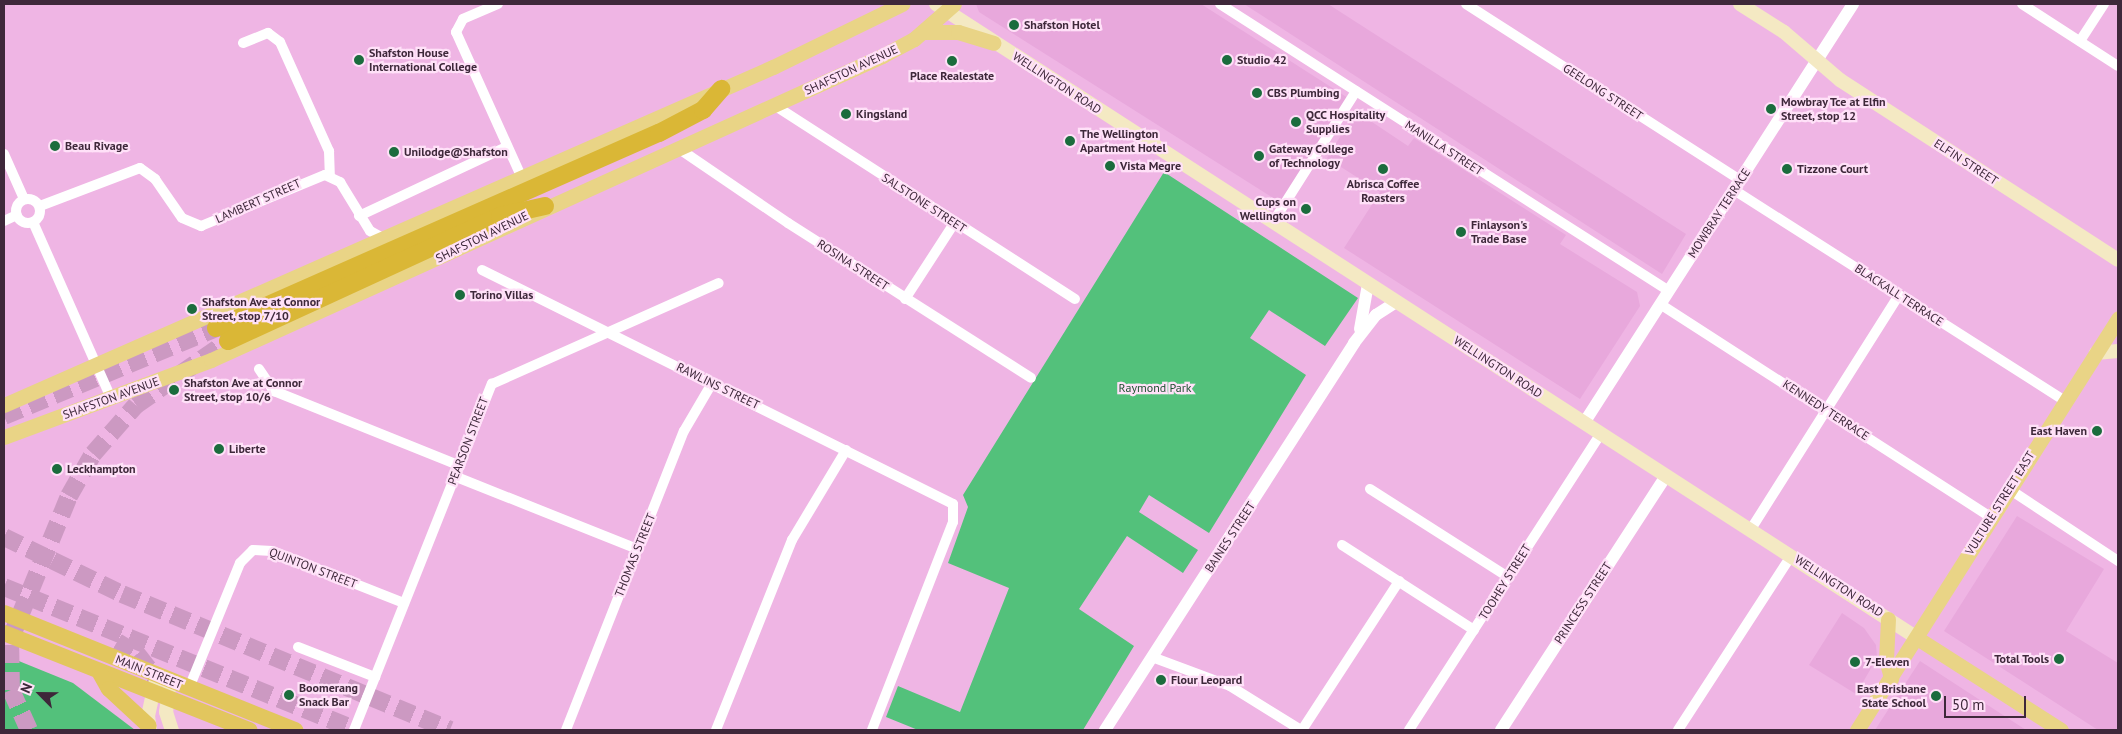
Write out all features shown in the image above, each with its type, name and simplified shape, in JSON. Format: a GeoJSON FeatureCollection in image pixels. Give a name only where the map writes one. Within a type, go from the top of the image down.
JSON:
{"type":"FeatureCollection","features":[{"type":"Feature","properties":{"kind":"highway"},"geometry":{"type":"LineString","coordinates":[[216,328],[659,133],[703,110],[721,89]]}},
{"type":"Feature","properties":{"kind":"highway"},"geometry":{"type":"LineString","coordinates":[[228,341],[500,216],[545,206]]}},
{"type":"Feature","properties":{"kind":"highway","name":"MAIN STREET"},"geometry":{"type":"LineString","coordinates":[[4,613],[295,730]]}},
{"type":"Feature","properties":{"kind":"highway","name":"MAIN STREET"},"geometry":{"type":"LineString","coordinates":[[4,633],[100,673],[249,730]]}},
{"type":"Feature","properties":{"kind":"highway"},"geometry":{"type":"LineString","coordinates":[[100,673],[109,689],[150,728]]}},
{"type":"Feature","properties":{"kind":"main road"},"geometry":{"type":"LineString","coordinates":[[4,405],[721,89],[889,8],[902,4]]}},
{"type":"Feature","properties":{"kind":"main road","name":"ELFIN STREET"},"geometry":{"type":"LineString","coordinates":[[1740,4],[1784,32],[1816,61],[2118,260]]}},
{"type":"Feature","properties":{"kind":"main road","name":"SHAFSTON AVENUE"},"geometry":{"type":"LineString","coordinates":[[4,437],[233,350],[545,206],[882,56],[923,32],[946,6]]}},
{"type":"Feature","properties":{"kind":"main road","name":"WELLINGTON ROAD"},"geometry":{"type":"LineString","coordinates":[[946,6],[993,43],[2061,730]]}},
{"type":"Feature","properties":{"kind":"main road"},"geometry":{"type":"LineString","coordinates":[[923,32],[958,32],[993,43]]}},
{"type":"Feature","properties":{"kind":"main road","name":"VULTURE STREET EAST"},"geometry":{"type":"LineString","coordinates":[[1857,730],[2118,318]]}},
{"type":"Feature","properties":{"kind":"main road"},"geometry":{"type":"LineString","coordinates":[[2096,353],[2118,351]]}},
{"type":"Feature","properties":{"kind":"main road"},"geometry":{"type":"LineString","coordinates":[[1888,618],[1886,660],[1891,678]]}},
{"type":"Feature","properties":{"kind":"main road"},"geometry":{"type":"LineString","coordinates":[[150,728],[163,678]]}},
{"type":"Feature","properties":{"kind":"main road"},"geometry":{"type":"LineString","coordinates":[[159,696],[172,730]]}},
{"type":"Feature","properties":{"kind":"street"},"geometry":{"type":"LineString","coordinates":[[498,4],[463,19],[456,32],[506,147],[521,176]]}},
{"type":"Feature","properties":{"kind":"street","name":"MANILLA STREET"},"geometry":{"type":"LineString","coordinates":[[1220,4],[1669,291]]}},
{"type":"Feature","properties":{"kind":"street","name":"GEELONG STREET"},"geometry":{"type":"LineString","coordinates":[[1466,4],[1737,185]]}},
{"type":"Feature","properties":{"kind":"street","name":"MOWBRAY TERRACE"},"geometry":{"type":"LineString","coordinates":[[1584,423],[1853,4]]}},
{"type":"Feature","properties":{"kind":"street"},"geometry":{"type":"LineString","coordinates":[[2022,4],[2118,66]]}},
{"type":"Feature","properties":{"kind":"street"},"geometry":{"type":"LineString","coordinates":[[2080,41],[2104,4]]}},
{"type":"Feature","properties":{"kind":"street"},"geometry":{"type":"LineString","coordinates":[[243,43],[268,33],[280,42],[329,151],[330,176],[342,184],[359,216],[370,231],[383,238]]}},
{"type":"Feature","properties":{"kind":"street"},"geometry":{"type":"LineString","coordinates":[[1273,222],[1356,91]]}},
{"type":"Feature","properties":{"kind":"street","name":"SALSTONE STREET"},"geometry":{"type":"LineString","coordinates":[[774,105],[1075,299]]}},
{"type":"Feature","properties":{"kind":"street"},"geometry":{"type":"LineString","coordinates":[[359,216],[506,147]]}},
{"type":"Feature","properties":{"kind":"street","name":"ROSINA STREET"},"geometry":{"type":"LineString","coordinates":[[678,148],[905,299],[1031,378]]}},
{"type":"Feature","properties":{"kind":"street"},"geometry":{"type":"LineString","coordinates":[[4,154],[24,199],[17,215],[4,221]]}},
{"type":"Feature","properties":{"kind":"street","name":"LAMBERT STREET"},"geometry":{"type":"LineString","coordinates":[[40,206],[140,168],[155,179],[182,218],[201,226],[313,177],[330,176]]}},
{"type":"Feature","properties":{"kind":"street","name":"BLACKALL TERRACE"},"geometry":{"type":"LineString","coordinates":[[1737,185],[1899,295],[2065,401]]}},
{"type":"Feature","properties":{"kind":"street"},"geometry":{"type":"LineString","coordinates":[[24,199],[33,200],[40,206],[33,222],[110,396]]}},
{"type":"Feature","properties":{"kind":"street"},"geometry":{"type":"LineString","coordinates":[[17,215],[24,222],[33,222]]}},
{"type":"Feature","properties":{"kind":"street"},"geometry":{"type":"LineString","coordinates":[[905,299],[955,222]]}},
{"type":"Feature","properties":{"kind":"street","name":"RAWLINS STREET"},"geometry":{"type":"LineString","coordinates":[[482,270],[953,504],[953,522],[872,730]]}},
{"type":"Feature","properties":{"kind":"street","name":"PEARSON STREET"},"geometry":{"type":"LineString","coordinates":[[354,730],[458,465],[492,384],[720,282]]}},
{"type":"Feature","properties":{"kind":"street","name":"BAINES STREET"},"geometry":{"type":"LineString","coordinates":[[1354,343],[1367,308],[1368,284]]}},
{"type":"Feature","properties":{"kind":"street"},"geometry":{"type":"LineString","coordinates":[[1751,529],[1899,295]]}},
{"type":"Feature","properties":{"kind":"street","name":"BAINES STREET"},"geometry":{"type":"LineString","coordinates":[[1105,730],[1354,343],[1376,315],[1396,302]]}},
{"type":"Feature","properties":{"kind":"street","name":"KENNEDY TERRACE"},"geometry":{"type":"LineString","coordinates":[[1660,304],[1991,517]]}},
{"type":"Feature","properties":{"kind":"street"},"geometry":{"type":"LineString","coordinates":[[259,369],[274,391],[458,465]]}},
{"type":"Feature","properties":{"kind":"street","name":"THOMAS STREET"},"geometry":{"type":"LineString","coordinates":[[566,730],[684,431],[712,383]]}},
{"type":"Feature","properties":{"kind":"street","name":"TOOHEY STREET"},"geometry":{"type":"LineString","coordinates":[[1409,730],[1601,434]]}},
{"type":"Feature","properties":{"kind":"street"},"geometry":{"type":"LineString","coordinates":[[716,730],[792,540],[846,450]]}},
{"type":"Feature","properties":{"kind":"street"},"geometry":{"type":"LineString","coordinates":[[454,476],[637,549]]}},
{"type":"Feature","properties":{"kind":"street","name":"PRINCESS STREET"},"geometry":{"type":"LineString","coordinates":[[1501,730],[1666,476]]}},
{"type":"Feature","properties":{"kind":"street"},"geometry":{"type":"LineString","coordinates":[[1370,489],[1508,577]]}},
{"type":"Feature","properties":{"kind":"street"},"geometry":{"type":"LineString","coordinates":[[2009,489],[2118,561]]}},
{"type":"Feature","properties":{"kind":"street"},"geometry":{"type":"LineString","coordinates":[[1342,544],[1474,630]]}},
{"type":"Feature","properties":{"kind":"street","name":"QUINTON STREET"},"geometry":{"type":"LineString","coordinates":[[189,688],[240,563],[253,550],[272,551],[404,604]]}},
{"type":"Feature","properties":{"kind":"street"},"geometry":{"type":"LineString","coordinates":[[1678,730],[1791,556]]}},
{"type":"Feature","properties":{"kind":"street"},"geometry":{"type":"LineString","coordinates":[[1152,657],[1230,686],[1302,730],[1399,581]]}},
{"type":"Feature","properties":{"kind":"street"},"geometry":{"type":"LineString","coordinates":[[298,647],[375,677]]}},
{"type":"Feature","properties":{"kind":"shaded area"},"geometry":{"type":"Polygon","coordinates":[[[976,4],[1201,4],[1348,98],[1281,203],[979,12],[976,4]]]}},
{"type":"Feature","properties":{"kind":"shaded area"},"geometry":{"type":"Polygon","coordinates":[[[1244,4],[1328,4],[1686,234],[1662,274],[1244,4]]]}},
{"type":"Feature","properties":{"kind":"shaded area"},"geometry":{"type":"Polygon","coordinates":[[[1360,114],[1408,146],[1414,138],[1566,235],[1560,244],[1637,292],[1640,306],[1580,399],[1344,248],[1380,192],[1327,158],[1353,116],[1360,114]]]}},
{"type":"Feature","properties":{"kind":"shaded area"},"geometry":{"type":"Polygon","coordinates":[[[2017,516],[2104,569],[2066,631],[2118,663],[2118,730],[2098,730],[1944,631],[2017,516]]]}},
{"type":"Feature","properties":{"kind":"shaded area"},"geometry":{"type":"Polygon","coordinates":[[[1842,613],[1864,628],[1876,645],[1877,658],[1856,694],[1809,665],[1842,613]]]}},
{"type":"Feature","properties":{"kind":"shaded area","name":"East Brisbane State School"},"geometry":{"type":"Polygon","coordinates":[[[1920,661],[2026,730],[1875,730],[1920,661]]]}},
{"type":"Feature","properties":{"kind":"green space","name":"Raymond Park"},"geometry":{"type":"Polygon","coordinates":[[[1164,172],[1358,298],[1325,346],[1269,310],[1250,338],[1306,375],[1209,533],[1149,495],[1139,512],[1198,550],[1183,573],[1127,536],[1079,609],[1134,646],[1083,730],[918,730],[886,717],[898,686],[960,712],[1009,588],[948,563],[968,507],[963,495],[1164,172]]]}},
{"type":"Feature","properties":{"kind":"green space"},"geometry":{"type":"Polygon","coordinates":[[[4,655],[73,683],[135,730],[4,730],[4,655]]]}},
{"type":"Feature","properties":{"kind":"tunnel"},"geometry":{"type":"LineString","coordinates":[[4,416],[216,328]]}},
{"type":"Feature","properties":{"kind":"tunnel"},"geometry":{"type":"LineString","coordinates":[[29,730],[11,690],[10,640],[69,496],[93,454],[136,405],[228,341]]}},
{"type":"Feature","properties":{"kind":"tunnel"},"geometry":{"type":"LineString","coordinates":[[4,537],[122,594],[450,730]]}},
{"type":"Feature","properties":{"kind":"tunnel"},"geometry":{"type":"LineString","coordinates":[[4,587],[357,730]]}},
{"type":"Feature","properties":{"kind":"tunnel"},"geometry":{"type":"LineString","coordinates":[[117,642],[137,654],[156,678]]}},
{"type":"Feature","properties":{"kind":"place","name":"Shafston Hotel"},"geometry":{"type":"Point","coordinates":[1014,25]}},
{"type":"Feature","properties":{"kind":"place","name":"Shafston House International College"},"geometry":{"type":"Point","coordinates":[359,60]}},
{"type":"Feature","properties":{"kind":"place","name":"Studio 42"},"geometry":{"type":"Point","coordinates":[1227,60]}},
{"type":"Feature","properties":{"kind":"place","name":"Place Realestate"},"geometry":{"type":"Point","coordinates":[952,61]}},
{"type":"Feature","properties":{"kind":"place","name":"CBS Plumbing"},"geometry":{"type":"Point","coordinates":[1257,93]}},
{"type":"Feature","properties":{"kind":"place","name":"Mowbray Tce at Elfin Street, stop 12"},"geometry":{"type":"Point","coordinates":[1771,109]}},
{"type":"Feature","properties":{"kind":"place","name":"Kingsland"},"geometry":{"type":"Point","coordinates":[846,114]}},
{"type":"Feature","properties":{"kind":"place","name":"QCC Hospitality Supplies"},"geometry":{"type":"Point","coordinates":[1296,122]}},
{"type":"Feature","properties":{"kind":"place","name":"The Wellington Apartment Hotel"},"geometry":{"type":"Point","coordinates":[1070,141]}},
{"type":"Feature","properties":{"kind":"place","name":"Beau Rivage"},"geometry":{"type":"Point","coordinates":[55,146]}},
{"type":"Feature","properties":{"kind":"place","name":"Unilodge@Shafston"},"geometry":{"type":"Point","coordinates":[394,152]}},
{"type":"Feature","properties":{"kind":"place","name":"Gateway College of Technology"},"geometry":{"type":"Point","coordinates":[1259,156]}},
{"type":"Feature","properties":{"kind":"place","name":"Vista Megre"},"geometry":{"type":"Point","coordinates":[1110,166]}},
{"type":"Feature","properties":{"kind":"place","name":"Abrisca Coffee Roasters"},"geometry":{"type":"Point","coordinates":[1383,169]}},
{"type":"Feature","properties":{"kind":"place","name":"Tizzone Court"},"geometry":{"type":"Point","coordinates":[1787,169]}},
{"type":"Feature","properties":{"kind":"place","name":"Cups on Wellington"},"geometry":{"type":"Point","coordinates":[1306,209]}},
{"type":"Feature","properties":{"kind":"place","name":"Finlayson's Trade Base"},"geometry":{"type":"Point","coordinates":[1461,232]}},
{"type":"Feature","properties":{"kind":"place","name":"Torino Villas"},"geometry":{"type":"Point","coordinates":[460,295]}},
{"type":"Feature","properties":{"kind":"place","name":"Shafston Ave at Connor Street, stop 7/10"},"geometry":{"type":"Point","coordinates":[192,309]}},
{"type":"Feature","properties":{"kind":"place","name":"Shafston Ave at Connor Street, stop 10/6"},"geometry":{"type":"Point","coordinates":[174,390]}},
{"type":"Feature","properties":{"kind":"place","name":"East Haven"},"geometry":{"type":"Point","coordinates":[2097,431]}},
{"type":"Feature","properties":{"kind":"place","name":"Liberte"},"geometry":{"type":"Point","coordinates":[219,449]}},
{"type":"Feature","properties":{"kind":"place","name":"Leckhampton"},"geometry":{"type":"Point","coordinates":[57,469]}},
{"type":"Feature","properties":{"kind":"place","name":"Total Tools"},"geometry":{"type":"Point","coordinates":[2059,659]}},
{"type":"Feature","properties":{"kind":"place","name":"7-Eleven"},"geometry":{"type":"Point","coordinates":[1855,662]}},
{"type":"Feature","properties":{"kind":"place","name":"Flour Leopard"},"geometry":{"type":"Point","coordinates":[1161,680]}},
{"type":"Feature","properties":{"kind":"place","name":"Boomerang Snack Bar"},"geometry":{"type":"Point","coordinates":[289,695]}},
{"type":"Feature","properties":{"kind":"place","name":"East Brisbane State School"},"geometry":{"type":"Point","coordinates":[1936,696]}}]}
